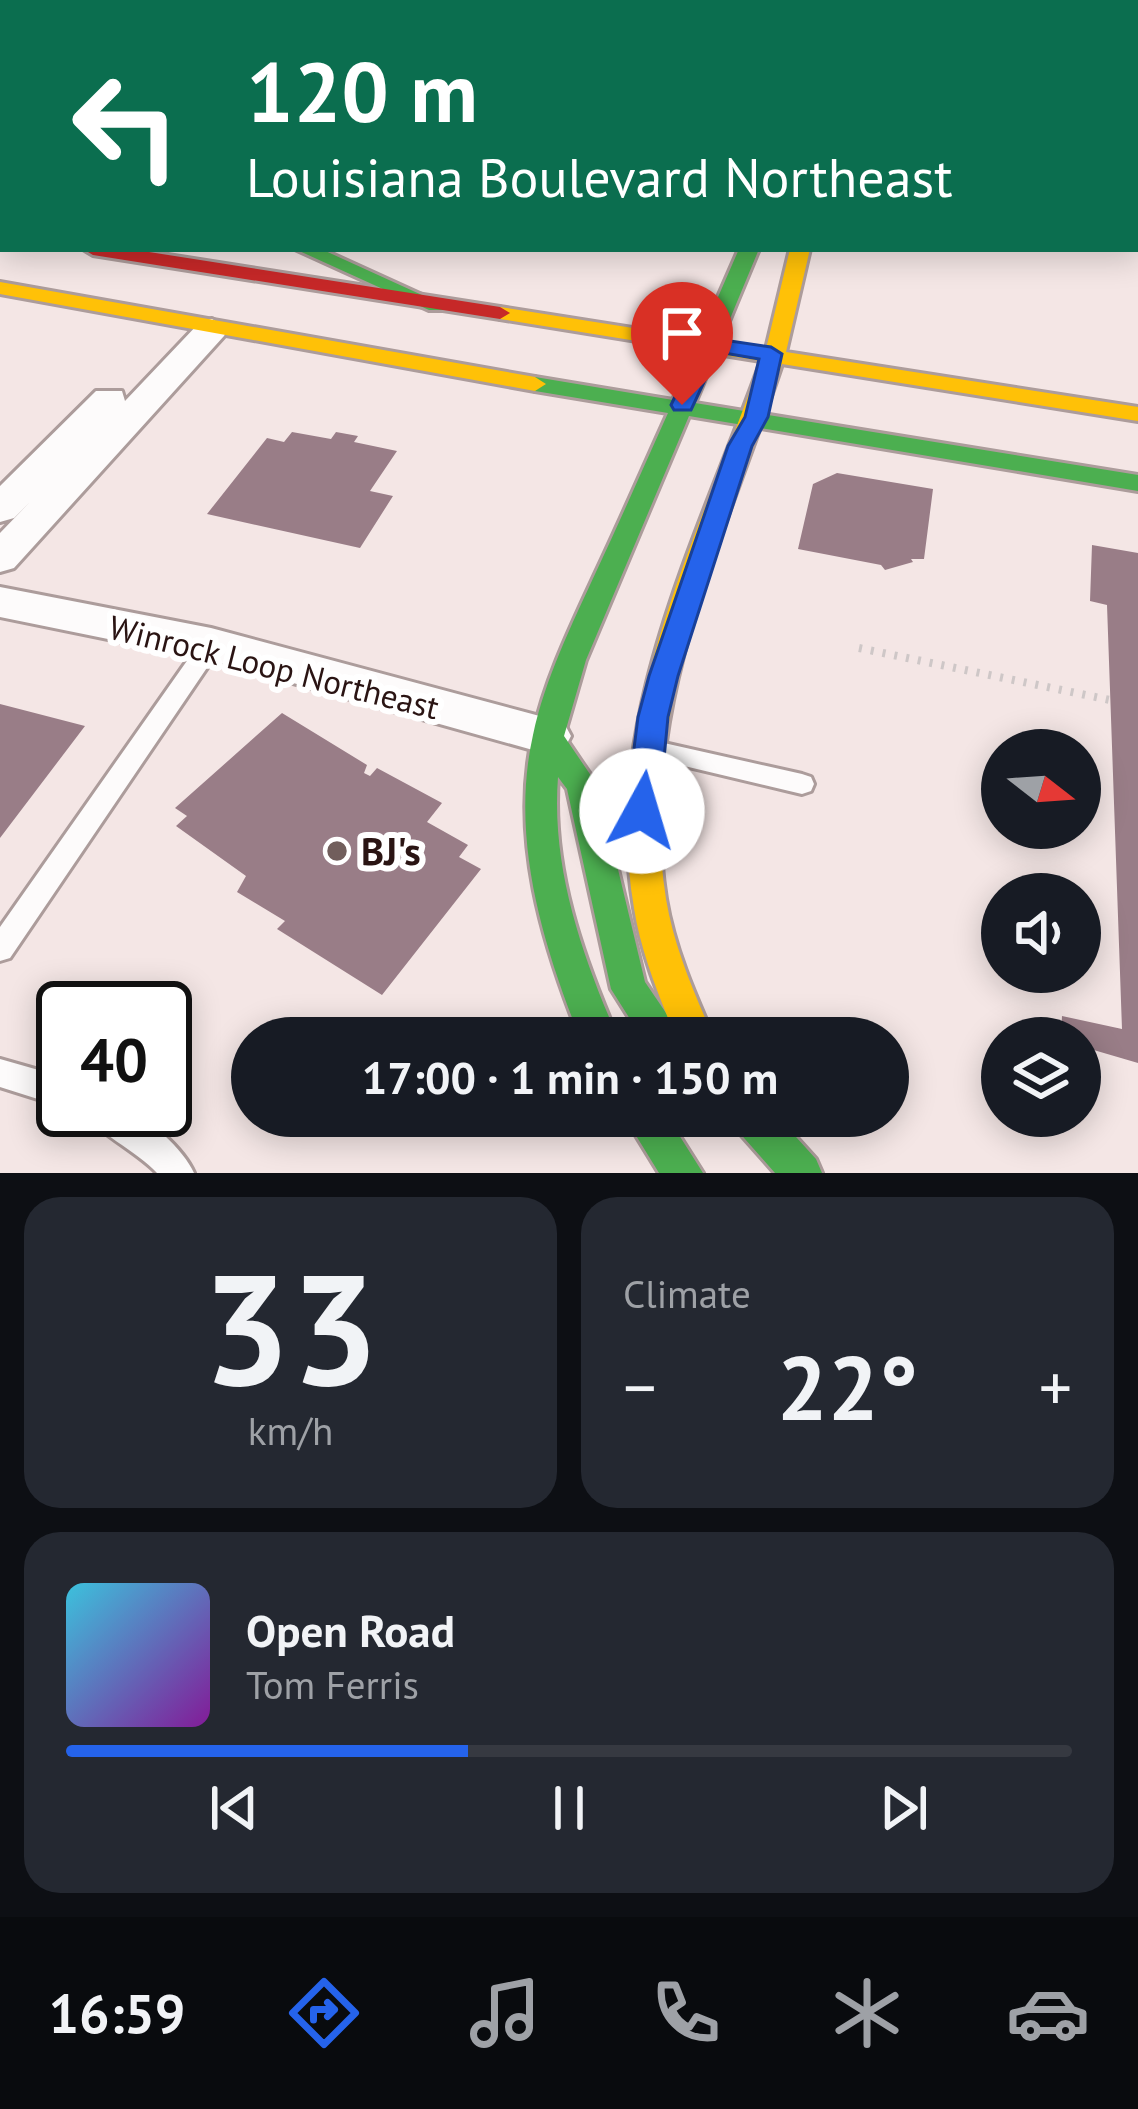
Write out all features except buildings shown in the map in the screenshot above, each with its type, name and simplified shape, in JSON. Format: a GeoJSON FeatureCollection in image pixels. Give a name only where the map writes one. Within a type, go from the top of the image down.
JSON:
{"type":"FeatureCollection","features":[{"type":"Feature","properties":{"kind":"main road"},"geometry":{"type":"LineString","coordinates":[[111,252],[1138,414]]}},
{"type":"Feature","properties":{"kind":"main road"},"geometry":{"type":"LineString","coordinates":[[312,252],[436,306]]}},
{"type":"Feature","properties":{"kind":"main road"},"geometry":{"type":"LineString","coordinates":[[589,1017],[547,881],[541,814],[548,736],[573,657],[748,252]]}},
{"type":"Feature","properties":{"kind":"main road"},"geometry":{"type":"LineString","coordinates":[[685,1017],[669,982],[646,883],[642,811],[649,748],[664,676],[740,446],[756,417],[771,354],[797,284],[800,252]]}},
{"type":"Feature","properties":{"kind":"main road"},"geometry":{"type":"LineString","coordinates":[[0,288],[196,326],[1138,484]]}},
{"type":"Feature","properties":{"kind":"main road"},"geometry":{"type":"LineString","coordinates":[[548,736],[583,786],[629,989],[649,1017]]}},
{"type":"Feature","properties":{"kind":"main road"},"geometry":{"type":"LineString","coordinates":[[658,1137],[683,1173]]}},
{"type":"Feature","properties":{"kind":"main road"},"geometry":{"type":"LineString","coordinates":[[768,1137],[802,1173]]}},
{"type":"Feature","properties":{"kind":"street"},"geometry":{"type":"LineString","coordinates":[[0,509],[196,326]]}},
{"type":"Feature","properties":{"kind":"street"},"geometry":{"type":"LineString","coordinates":[[0,558],[196,326]]}},
{"type":"Feature","properties":{"kind":"street","name":"Winrock Loop Northeast"},"geometry":{"type":"LineString","coordinates":[[0,602],[211,644],[548,736]]}},
{"type":"Feature","properties":{"kind":"lane"},"geometry":{"type":"LineString","coordinates":[[0,949],[211,644]]}},
{"type":"Feature","properties":{"kind":"lane"},"geometry":{"type":"LineString","coordinates":[[649,748],[802,784]]}},
{"type":"Feature","properties":{"kind":"lane"},"geometry":{"type":"LineString","coordinates":[[0,1073],[36,1084]]}},
{"type":"Feature","properties":{"kind":"lane"},"geometry":{"type":"LineString","coordinates":[[141,1137],[178,1173]]}},
{"type":"Feature","properties":{"kind":"path"},"geometry":{"type":"LineString","coordinates":[[859,648],[1110,700]]}},
{"type":"Feature","properties":{"kind":"traffic: fast"},"geometry":{"type":"LineString","coordinates":[[312,252],[436,306]]}},
{"type":"Feature","properties":{"kind":"traffic: fast"},"geometry":{"type":"LineString","coordinates":[[591,1017],[555,914],[543,849],[542,783],[552,720],[572,660],[748,252]]}},
{"type":"Feature","properties":{"kind":"traffic: fast"},"geometry":{"type":"LineString","coordinates":[[535,384],[1138,483]]}},
{"type":"Feature","properties":{"kind":"traffic: fast"},"geometry":{"type":"LineString","coordinates":[[547,736],[582,786],[629,989],[649,1017]]}},
{"type":"Feature","properties":{"kind":"traffic: fast"},"geometry":{"type":"LineString","coordinates":[[658,1137],[683,1173]]}},
{"type":"Feature","properties":{"kind":"traffic: fast"},"geometry":{"type":"LineString","coordinates":[[770,1137],[802,1173]]}},
{"type":"Feature","properties":{"kind":"traffic: slow"},"geometry":{"type":"LineString","coordinates":[[687,1017],[665,962],[647,882],[645,827],[656,716],[700,553],[776,351],[799,252]]}},
{"type":"Feature","properties":{"kind":"traffic: slow"},"geometry":{"type":"LineString","coordinates":[[0,288],[535,384]]}},
{"type":"Feature","properties":{"kind":"traffic: slow"},"geometry":{"type":"LineString","coordinates":[[500,313],[1138,414]]}},
{"type":"Feature","properties":{"kind":"traffic: jam"},"geometry":{"type":"LineString","coordinates":[[112,252],[500,313]]}},
{"type":"Feature","properties":{"kind":"place","name":"BJ's"},"geometry":{"type":"Point","coordinates":[337,851]}},
{"type":"Feature","properties":{"kind":"route"},"geometry":{"type":"LineString","coordinates":[[642,811],[653,717],[664,676],[740,446],[756,417],[771,354],[710,344],[682,405]]}}]}
